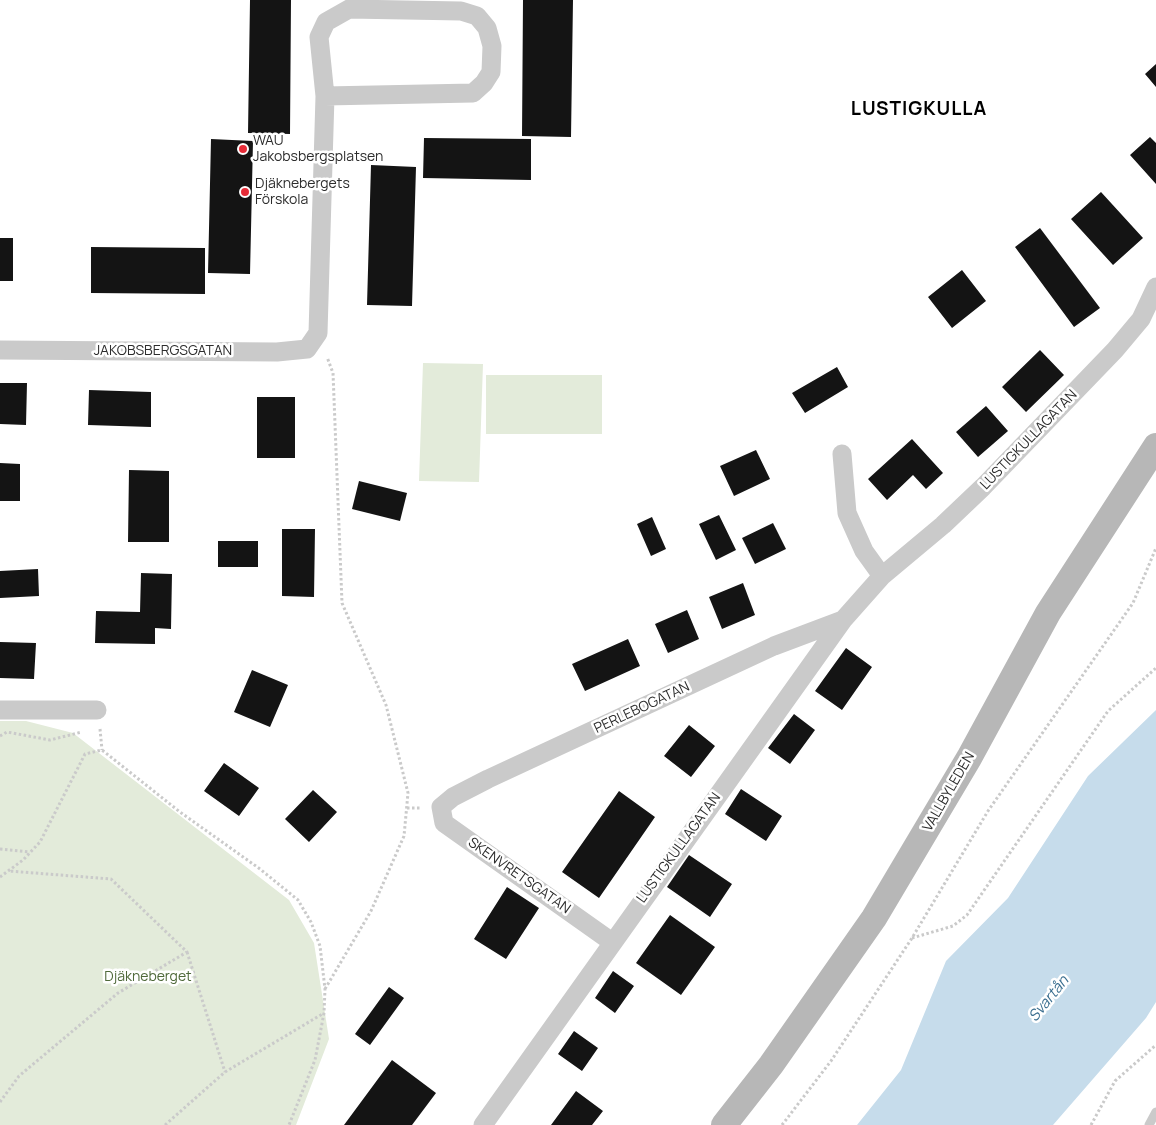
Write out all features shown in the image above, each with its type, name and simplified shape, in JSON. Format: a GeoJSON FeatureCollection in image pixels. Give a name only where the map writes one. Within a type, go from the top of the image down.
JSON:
{"type":"FeatureCollection","features":[{"type":"Feature","properties":{"kind":"main road","name":"VALLBYLEDEN"},"geometry":{"type":"LineString","coordinates":[[724,1125],[771,1065],[874,918],[969,758],[1048,613],[1156,446]]}},
{"type":"Feature","properties":{"kind":"street"},"geometry":{"type":"LineString","coordinates":[[318,333],[325,96],[319,37],[326,22],[349,9],[461,11],[477,16],[487,28],[492,46],[491,72],[484,83],[473,93],[325,96]]}},
{"type":"Feature","properties":{"kind":"street","name":"LUSTIGKULLAGATAN"},"geometry":{"type":"LineString","coordinates":[[484,1125],[612,942],[843,620],[882,576],[943,525],[983,487],[1108,357],[1140,319],[1156,287]]}},
{"type":"Feature","properties":{"kind":"street","name":"JAKOBSBERGSGATAN"},"geometry":{"type":"LineString","coordinates":[[0,350],[277,352],[307,349],[318,333]]}},
{"type":"Feature","properties":{"kind":"street"},"geometry":{"type":"LineString","coordinates":[[842,454],[847,513],[864,551],[882,576]]}},
{"type":"Feature","properties":{"kind":"street","name":"PERLEBOGATAN"},"geometry":{"type":"LineString","coordinates":[[445,804],[453,797],[488,779],[774,646],[843,620]]}},
{"type":"Feature","properties":{"kind":"street"},"geometry":{"type":"LineString","coordinates":[[0,710],[98,719]]}},
{"type":"Feature","properties":{"kind":"street","name":"SKENVRETSGATAN"},"geometry":{"type":"LineString","coordinates":[[445,804],[441,807],[444,823],[612,942]]}},
{"type":"Feature","properties":{"kind":"lane"},"geometry":{"type":"LineString","coordinates":[[1148,1125],[1156,1112]]}},
{"type":"Feature","properties":{"kind":"path"},"geometry":{"type":"LineString","coordinates":[[318,333],[333,373],[342,603],[386,705],[408,793],[404,836],[371,911],[325,989]]}},
{"type":"Feature","properties":{"kind":"path"},"geometry":{"type":"LineString","coordinates":[[782,1125],[831,1061],[912,938],[988,811],[1133,603],[1156,548]]}},
{"type":"Feature","properties":{"kind":"path"},"geometry":{"type":"LineString","coordinates":[[912,938],[954,926],[967,915],[1108,711],[1156,668]]}},
{"type":"Feature","properties":{"kind":"path"},"geometry":{"type":"LineString","coordinates":[[0,736],[7,732],[50,740],[98,719]]}},
{"type":"Feature","properties":{"kind":"path"},"geometry":{"type":"LineString","coordinates":[[0,878],[40,842],[85,754],[102,750],[180,812],[260,869],[298,900],[311,922],[320,946],[325,989],[324,1013],[315,1060],[288,1125]]}},
{"type":"Feature","properties":{"kind":"path"},"geometry":{"type":"LineString","coordinates":[[0,849],[30,852]]}},
{"type":"Feature","properties":{"kind":"path"},"geometry":{"type":"LineString","coordinates":[[9,871],[111,879],[187,952],[225,1072]]}},
{"type":"Feature","properties":{"kind":"path"},"geometry":{"type":"LineString","coordinates":[[0,1102],[19,1076],[118,993],[187,952]]}},
{"type":"Feature","properties":{"kind":"path"},"geometry":{"type":"LineString","coordinates":[[164,1125],[225,1072],[324,1013]]}},
{"type":"Feature","properties":{"kind":"path"},"geometry":{"type":"LineString","coordinates":[[1091,1125],[1115,1082],[1156,1045]]}},
{"type":"Feature","properties":{"kind":"green space"},"geometry":{"type":"Polygon","coordinates":[[[423,363],[483,364],[479,482],[419,481],[423,363]]]}},
{"type":"Feature","properties":{"kind":"green space"},"geometry":{"type":"Polygon","coordinates":[[[486,375],[602,375],[602,434],[486,434],[486,375]]]}},
{"type":"Feature","properties":{"kind":"green space","name":"Djäkneberget"},"geometry":{"type":"Polygon","coordinates":[[[0,721],[26,721],[73,733],[289,900],[314,943],[329,1039],[296,1125],[0,1125],[0,721]]]}},
{"type":"Feature","properties":{"kind":"water","name":"Svartån"},"geometry":{"type":"Polygon","coordinates":[[[1156,710],[1156,1002],[1146,1018],[1053,1125],[857,1125],[901,1070],[946,961],[1008,898],[1088,776],[1156,710]]]}},
{"type":"Feature","properties":{"kind":"building"},"geometry":{"type":"Polygon","coordinates":[[[250,0],[291,0],[290,134],[248,133],[250,0]]]}},
{"type":"Feature","properties":{"kind":"building"},"geometry":{"type":"Polygon","coordinates":[[[523,0],[573,0],[571,137],[522,136],[523,0]]]}},
{"type":"Feature","properties":{"kind":"building"},"geometry":{"type":"Polygon","coordinates":[[[1156,64],[1156,87],[1145,74],[1156,64]]]}},
{"type":"Feature","properties":{"kind":"building"},"geometry":{"type":"Polygon","coordinates":[[[1150,137],[1156,143],[1156,184],[1130,155],[1150,137]]]}},
{"type":"Feature","properties":{"kind":"building"},"geometry":{"type":"Polygon","coordinates":[[[424,138],[531,139],[531,180],[423,178],[424,138]]]}},
{"type":"Feature","properties":{"kind":"building"},"geometry":{"type":"Polygon","coordinates":[[[211,139],[253,141],[250,274],[208,273],[211,139]]]}},
{"type":"Feature","properties":{"kind":"building"},"geometry":{"type":"Polygon","coordinates":[[[371,165],[416,167],[412,306],[367,305],[371,165]]]}},
{"type":"Feature","properties":{"kind":"building"},"geometry":{"type":"Polygon","coordinates":[[[1101,192],[1143,238],[1113,265],[1071,219],[1101,192]]]}},
{"type":"Feature","properties":{"kind":"building"},"geometry":{"type":"Polygon","coordinates":[[[1040,228],[1100,308],[1074,327],[1015,247],[1040,228]]]}},
{"type":"Feature","properties":{"kind":"building"},"geometry":{"type":"Polygon","coordinates":[[[0,238],[13,238],[13,281],[0,281],[0,238]]]}},
{"type":"Feature","properties":{"kind":"building"},"geometry":{"type":"Polygon","coordinates":[[[91,247],[205,248],[205,294],[91,293],[91,247]]]}},
{"type":"Feature","properties":{"kind":"building"},"geometry":{"type":"Polygon","coordinates":[[[962,270],[986,301],[952,328],[928,297],[962,270]]]}},
{"type":"Feature","properties":{"kind":"building"},"geometry":{"type":"Polygon","coordinates":[[[1040,350],[1064,375],[1026,412],[1002,387],[1040,350]]]}},
{"type":"Feature","properties":{"kind":"building"},"geometry":{"type":"Polygon","coordinates":[[[837,367],[848,387],[805,413],[792,393],[837,367]]]}},
{"type":"Feature","properties":{"kind":"building"},"geometry":{"type":"Polygon","coordinates":[[[0,383],[27,383],[26,425],[0,424],[0,383]]]}},
{"type":"Feature","properties":{"kind":"building"},"geometry":{"type":"Polygon","coordinates":[[[89,390],[151,392],[151,427],[88,425],[89,390]]]}},
{"type":"Feature","properties":{"kind":"building"},"geometry":{"type":"Polygon","coordinates":[[[257,397],[295,397],[295,458],[257,458],[257,397]]]}},
{"type":"Feature","properties":{"kind":"building"},"geometry":{"type":"Polygon","coordinates":[[[986,406],[1008,431],[978,457],[956,432],[986,406]]]}},
{"type":"Feature","properties":{"kind":"building"},"geometry":{"type":"Polygon","coordinates":[[[912,439],[943,473],[926,489],[913,475],[887,500],[868,479],[912,439]]]}},
{"type":"Feature","properties":{"kind":"building"},"geometry":{"type":"Polygon","coordinates":[[[756,450],[770,479],[734,496],[720,466],[756,450]]]}},
{"type":"Feature","properties":{"kind":"building"},"geometry":{"type":"Polygon","coordinates":[[[0,463],[20,464],[20,501],[0,501],[0,463]]]}},
{"type":"Feature","properties":{"kind":"building"},"geometry":{"type":"Polygon","coordinates":[[[129,470],[169,471],[169,542],[128,542],[129,470]]]}},
{"type":"Feature","properties":{"kind":"building"},"geometry":{"type":"Polygon","coordinates":[[[359,481],[407,493],[400,521],[352,509],[359,481]]]}},
{"type":"Feature","properties":{"kind":"building"},"geometry":{"type":"Polygon","coordinates":[[[719,515],[736,550],[716,560],[699,524],[719,515]]]}},
{"type":"Feature","properties":{"kind":"building"},"geometry":{"type":"Polygon","coordinates":[[[652,517],[666,549],[651,556],[637,524],[652,517]]]}},
{"type":"Feature","properties":{"kind":"building"},"geometry":{"type":"Polygon","coordinates":[[[773,523],[786,549],[755,564],[742,538],[773,523]]]}},
{"type":"Feature","properties":{"kind":"building"},"geometry":{"type":"Polygon","coordinates":[[[282,529],[315,529],[314,597],[282,596],[282,529]]]}},
{"type":"Feature","properties":{"kind":"building"},"geometry":{"type":"Polygon","coordinates":[[[218,541],[258,541],[258,567],[218,567],[218,541]]]}},
{"type":"Feature","properties":{"kind":"building"},"geometry":{"type":"Polygon","coordinates":[[[38,569],[39,596],[0,598],[0,571],[38,569]]]}},
{"type":"Feature","properties":{"kind":"building"},"geometry":{"type":"Polygon","coordinates":[[[141,573],[172,574],[171,629],[155,628],[155,644],[95,643],[96,611],[140,612],[141,573]]]}},
{"type":"Feature","properties":{"kind":"building"},"geometry":{"type":"Polygon","coordinates":[[[743,583],[755,615],[722,629],[709,597],[743,583]]]}},
{"type":"Feature","properties":{"kind":"building"},"geometry":{"type":"Polygon","coordinates":[[[687,610],[699,639],[668,653],[655,624],[687,610]]]}},
{"type":"Feature","properties":{"kind":"building"},"geometry":{"type":"Polygon","coordinates":[[[628,639],[640,666],[585,691],[572,664],[628,639]]]}},
{"type":"Feature","properties":{"kind":"building"},"geometry":{"type":"Polygon","coordinates":[[[0,642],[36,643],[34,679],[0,678],[0,642]]]}},
{"type":"Feature","properties":{"kind":"building"},"geometry":{"type":"Polygon","coordinates":[[[846,648],[872,667],[842,710],[815,691],[846,648]]]}},
{"type":"Feature","properties":{"kind":"building"},"geometry":{"type":"Polygon","coordinates":[[[252,670],[288,685],[270,727],[234,712],[252,670]]]}},
{"type":"Feature","properties":{"kind":"building"},"geometry":{"type":"Polygon","coordinates":[[[794,714],[815,730],[790,764],[768,748],[794,714]]]}},
{"type":"Feature","properties":{"kind":"building"},"geometry":{"type":"Polygon","coordinates":[[[689,725],[715,746],[691,777],[664,756],[689,725]]]}},
{"type":"Feature","properties":{"kind":"building"},"geometry":{"type":"Polygon","coordinates":[[[224,763],[259,788],[239,816],[204,791],[224,763]]]}},
{"type":"Feature","properties":{"kind":"building"},"geometry":{"type":"Polygon","coordinates":[[[741,789],[782,816],[766,841],[725,814],[741,789]]]}},
{"type":"Feature","properties":{"kind":"building"},"geometry":{"type":"Polygon","coordinates":[[[313,790],[337,812],[309,842],[285,819],[313,790]]]}},
{"type":"Feature","properties":{"kind":"building"},"geometry":{"type":"Polygon","coordinates":[[[619,791],[655,817],[599,898],[562,872],[619,791]]]}},
{"type":"Feature","properties":{"kind":"building"},"geometry":{"type":"Polygon","coordinates":[[[689,855],[732,884],[710,917],[667,887],[689,855]]]}},
{"type":"Feature","properties":{"kind":"building"},"geometry":{"type":"Polygon","coordinates":[[[507,887],[539,908],[506,959],[474,939],[507,887]]]}},
{"type":"Feature","properties":{"kind":"building"},"geometry":{"type":"Polygon","coordinates":[[[670,915],[715,947],[681,995],[636,963],[670,915]]]}},
{"type":"Feature","properties":{"kind":"building"},"geometry":{"type":"Polygon","coordinates":[[[613,971],[634,986],[615,1013],[595,998],[613,971]]]}},
{"type":"Feature","properties":{"kind":"building"},"geometry":{"type":"Polygon","coordinates":[[[389,987],[404,998],[370,1045],[355,1034],[389,987]]]}},
{"type":"Feature","properties":{"kind":"building"},"geometry":{"type":"Polygon","coordinates":[[[574,1031],[598,1048],[582,1071],[558,1054],[574,1031]]]}},
{"type":"Feature","properties":{"kind":"building"},"geometry":{"type":"Polygon","coordinates":[[[392,1060],[436,1093],[412,1125],[344,1125],[392,1060]]]}},
{"type":"Feature","properties":{"kind":"building"},"geometry":{"type":"Polygon","coordinates":[[[576,1091],[603,1111],[592,1125],[551,1125],[576,1091]]]}},
{"type":"Feature","properties":{"kind":"place","name":"WAU Jakobsbergsplatsen"},"geometry":{"type":"Point","coordinates":[243,149]}},
{"type":"Feature","properties":{"kind":"place","name":"Djäknebergets Förskola"},"geometry":{"type":"Point","coordinates":[245,192]}},
{"type":"Feature","properties":{"kind":"district","name":"LUSTIGKULLA"},"geometry":{"type":"Point","coordinates":[919,110]}}]}
